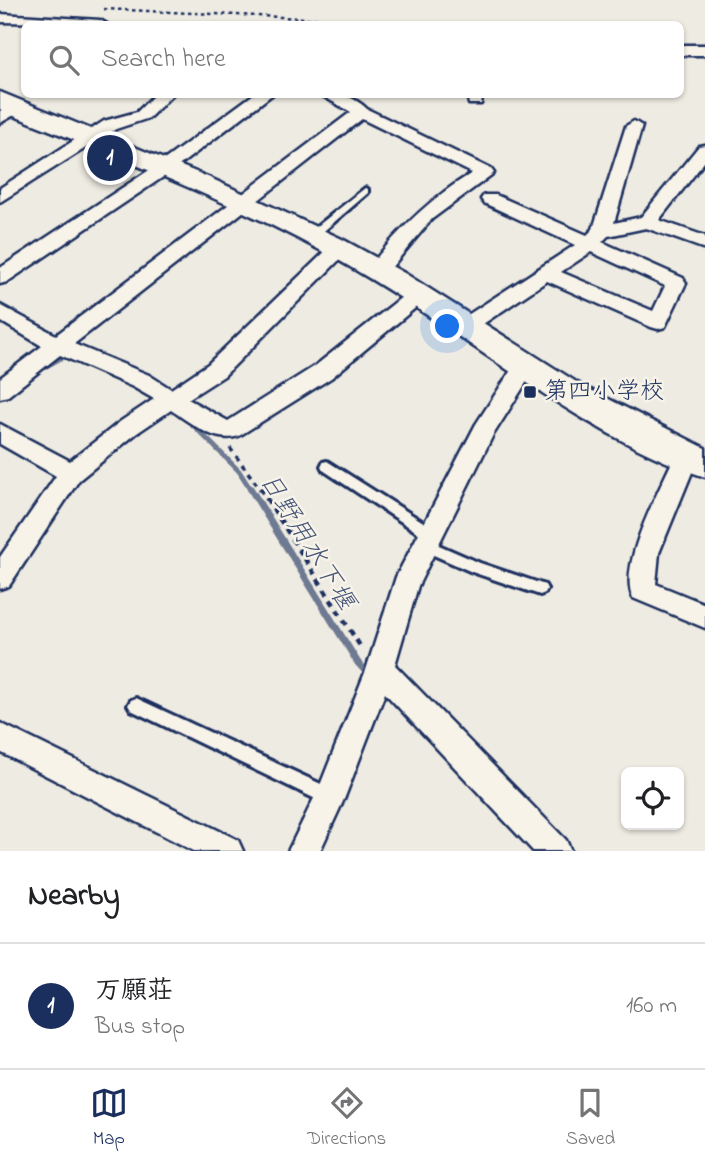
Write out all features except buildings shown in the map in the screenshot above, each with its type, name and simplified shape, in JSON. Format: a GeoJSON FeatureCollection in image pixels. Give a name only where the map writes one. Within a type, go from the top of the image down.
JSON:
{"type":"FeatureCollection","features":[{"type":"Feature","properties":{"kind":"main road"},"geometry":{"type":"LineString","coordinates":[[6,108],[166,167],[314,234],[419,294],[526,366],[696,459]]}},
{"type":"Feature","properties":{"kind":"street"},"geometry":{"type":"LineString","coordinates":[[0,19],[40,21]]}},
{"type":"Feature","properties":{"kind":"street"},"geometry":{"type":"LineString","coordinates":[[684,50],[705,50]]}},
{"type":"Feature","properties":{"kind":"street"},"geometry":{"type":"LineString","coordinates":[[0,196],[110,125],[143,115],[161,98]]}},
{"type":"Feature","properties":{"kind":"street"},"geometry":{"type":"LineString","coordinates":[[0,277],[166,167],[260,98]]}},
{"type":"Feature","properties":{"kind":"street"},"geometry":{"type":"LineString","coordinates":[[337,98],[485,173],[443,198],[407,232],[378,270]]}},
{"type":"Feature","properties":{"kind":"street"},"geometry":{"type":"LineString","coordinates":[[0,390],[361,112]]}},
{"type":"Feature","properties":{"kind":"street"},"geometry":{"type":"LineString","coordinates":[[596,237],[635,126]]}},
{"type":"Feature","properties":{"kind":"street"},"geometry":{"type":"LineString","coordinates":[[467,325],[596,237],[647,222],[705,150]]}},
{"type":"Feature","properties":{"kind":"street"},"geometry":{"type":"LineString","coordinates":[[490,199],[596,237],[676,283],[658,321],[545,273]]}},
{"type":"Feature","properties":{"kind":"street"},"geometry":{"type":"LineString","coordinates":[[647,222],[705,243]]}},
{"type":"Feature","properties":{"kind":"street"},"geometry":{"type":"LineString","coordinates":[[3,568],[71,473],[129,426],[216,370],[340,248]]}},
{"type":"Feature","properties":{"kind":"street"},"geometry":{"type":"LineString","coordinates":[[0,312],[56,345],[141,381],[220,429],[231,430],[323,372],[419,294]]}},
{"type":"Feature","properties":{"kind":"street"},"geometry":{"type":"LineString","coordinates":[[304,851],[330,797],[377,677],[405,586],[484,430],[526,366]]}},
{"type":"Feature","properties":{"kind":"street"},"geometry":{"type":"LineString","coordinates":[[0,433],[71,473]]}},
{"type":"Feature","properties":{"kind":"street"},"geometry":{"type":"LineString","coordinates":[[696,459],[646,552],[642,590],[705,616]]}},
{"type":"Feature","properties":{"kind":"street"},"geometry":{"type":"LineString","coordinates":[[377,677],[555,851]]}},
{"type":"Feature","properties":{"kind":"street"},"geometry":{"type":"LineString","coordinates":[[0,737],[228,851]]}},
{"type":"Feature","properties":{"kind":"lane"},"geometry":{"type":"LineString","coordinates":[[314,234],[365,191]]}},
{"type":"Feature","properties":{"kind":"lane"},"geometry":{"type":"LineString","coordinates":[[327,466],[428,540],[477,568],[540,589]]}},
{"type":"Feature","properties":{"kind":"lane"},"geometry":{"type":"LineString","coordinates":[[136,705],[330,797]]}},
{"type":"Feature","properties":{"kind":"path"},"geometry":{"type":"LineString","coordinates":[[96,9],[367,21]]}},
{"type":"Feature","properties":{"kind":"path"},"geometry":{"type":"LineString","coordinates":[[220,429],[213,429],[248,470],[335,603],[377,677]]}},
{"type":"Feature","properties":{"kind":"waterway","name":"日野用水下堰"},"geometry":{"type":"LineString","coordinates":[[41,369],[68,354]]}},
{"type":"Feature","properties":{"kind":"waterway","name":"日野用水下堰"},"geometry":{"type":"LineString","coordinates":[[189,421],[239,471],[251,490]]}},
{"type":"Feature","properties":{"kind":"waterway","name":"日野用水下堰"},"geometry":{"type":"LineString","coordinates":[[250,488],[358,663],[370,676]]}},
{"type":"Feature","properties":{"kind":"place","name":"万願荘"},"geometry":{"type":"Point","coordinates":[110,158]}},
{"type":"Feature","properties":{"kind":"place","name":"第四小学校"},"geometry":{"type":"Point","coordinates":[530,392]}}]}
